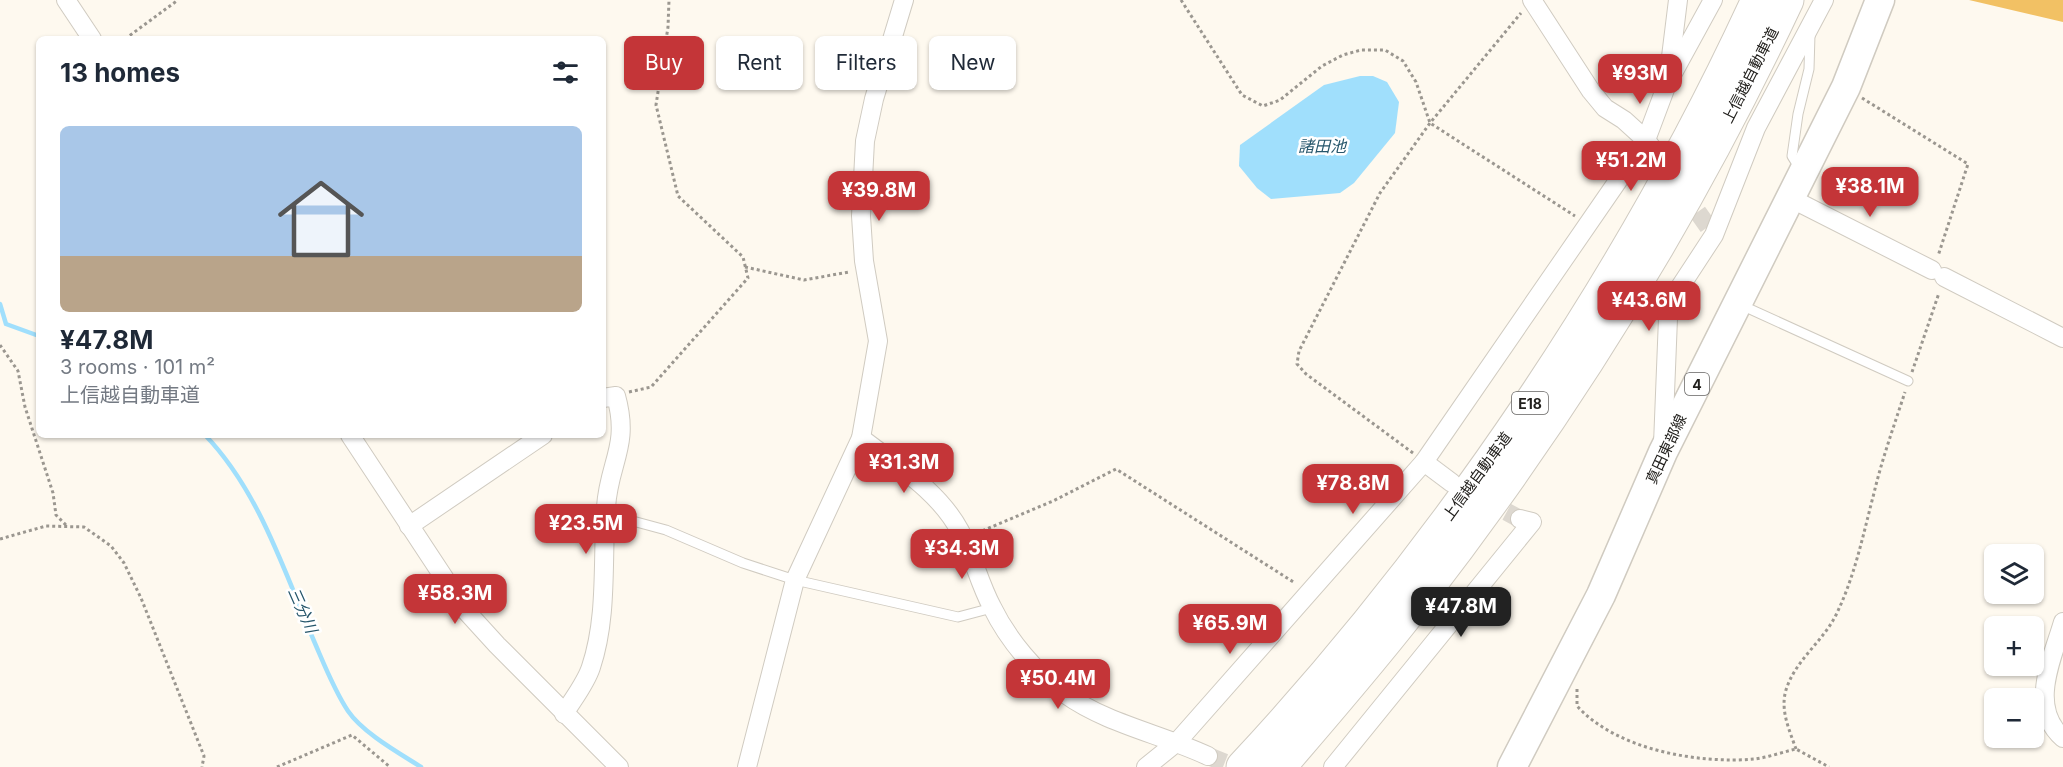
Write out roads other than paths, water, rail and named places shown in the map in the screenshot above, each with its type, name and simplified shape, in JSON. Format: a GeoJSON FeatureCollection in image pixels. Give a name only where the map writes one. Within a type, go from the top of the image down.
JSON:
{"type":"FeatureCollection","features":[{"type":"Feature","properties":{"kind":"highway","name":"上信越自動車道"},"geometry":{"type":"LineString","coordinates":[[1243,767],[1401,580],[1532,400],[1645,219],[1695,128],[1758,0]]}},
{"type":"Feature","properties":{"kind":"highway","name":"上信越自動車道"},"geometry":{"type":"LineString","coordinates":[[1279,767],[1421,597],[1488,507],[1553,412],[1613,320],[1668,228],[1718,137],[1787,0]]}},
{"type":"Feature","properties":{"kind":"main road","name":"真田東部線"},"geometry":{"type":"LineString","coordinates":[[1512,767],[1601,595],[1663,452],[1846,87],[1880,0]]}},
{"type":"Feature","properties":{"kind":"street"},"geometry":{"type":"LineString","coordinates":[[66,0],[90,36]]}},
{"type":"Feature","properties":{"kind":"street"},"geometry":{"type":"LineString","coordinates":[[747,767],[795,580],[861,438],[878,341],[866,269],[861,216],[865,141],[874,99],[904,0]]}},
{"type":"Feature","properties":{"kind":"street"},"geometry":{"type":"LineString","coordinates":[[1532,0],[1591,91],[1605,108],[1624,120],[1646,140],[1662,161]]}},
{"type":"Feature","properties":{"kind":"street"},"geometry":{"type":"LineString","coordinates":[[1667,84],[1678,0]]}},
{"type":"Feature","properties":{"kind":"street"},"geometry":{"type":"LineString","coordinates":[[1146,767],[1177,742],[1424,462],[1646,140],[1667,84],[1713,0]]}},
{"type":"Feature","properties":{"kind":"street"},"geometry":{"type":"LineString","coordinates":[[1663,452],[1668,318],[1678,290],[1714,235],[1756,128],[1824,0]]}},
{"type":"Feature","properties":{"kind":"street"},"geometry":{"type":"LineString","coordinates":[[1796,186],[1938,274],[2063,338]]}},
{"type":"Feature","properties":{"kind":"street"},"geometry":{"type":"LineString","coordinates":[[564,714],[591,669],[598,636],[606,504],[621,439],[622,419],[610,397]]}},
{"type":"Feature","properties":{"kind":"street"},"geometry":{"type":"LineString","coordinates":[[352,438],[466,611],[564,714],[619,767]]}},
{"type":"Feature","properties":{"kind":"street"},"geometry":{"type":"LineString","coordinates":[[409,526],[539,438]]}},
{"type":"Feature","properties":{"kind":"street"},"geometry":{"type":"LineString","coordinates":[[861,438],[934,494],[964,539],[992,608],[1025,658],[1065,694],[1112,719],[1177,742],[1208,756]]}},
{"type":"Feature","properties":{"kind":"street"},"geometry":{"type":"LineString","coordinates":[[1424,462],[1452,483]]}},
{"type":"Feature","properties":{"kind":"street"},"geometry":{"type":"LineString","coordinates":[[1333,767],[1532,522],[1520,519]]}},
{"type":"Feature","properties":{"kind":"street"},"geometry":{"type":"LineString","coordinates":[[2063,622],[2043,699],[2048,719],[2063,738]]}},
{"type":"Feature","properties":{"kind":"lane"},"geometry":{"type":"LineString","coordinates":[[1796,186],[1792,156],[1798,114],[1809,69],[1810,27]]}},
{"type":"Feature","properties":{"kind":"lane"},"geometry":{"type":"LineString","coordinates":[[1738,303],[1908,381]]}},
{"type":"Feature","properties":{"kind":"lane"},"geometry":{"type":"LineString","coordinates":[[606,504],[628,520],[666,530],[743,563],[795,580],[958,617],[992,608]]}},
{"type":"Feature","properties":{"kind":"water","name":"諸田池"},"geometry":{"type":"Polygon","coordinates":[[[1360,76],[1373,76],[1387,82],[1399,102],[1395,133],[1354,183],[1340,193],[1271,199],[1257,188],[1239,166],[1240,145],[1324,85],[1360,76]]]}},
{"type":"Feature","properties":{"kind":"waterway","name":"三分川"},"geometry":{"type":"LineString","coordinates":[[0,304],[6,324],[36,335]]}},
{"type":"Feature","properties":{"kind":"waterway","name":"三分川"},"geometry":{"type":"LineString","coordinates":[[208,438],[241,481],[255,506],[281,560],[330,677],[348,711],[372,735],[421,767]]}},
{"type":"Feature","properties":{"kind":"tunnel"},"geometry":{"type":"LineString","coordinates":[[1682,190],[1714,235]]}},
{"type":"Feature","properties":{"kind":"tunnel"},"geometry":{"type":"LineString","coordinates":[[1483,499],[1520,519]]}},
{"type":"Feature","properties":{"kind":"tunnel"},"geometry":{"type":"LineString","coordinates":[[1208,756],[1236,767]]}}]}
